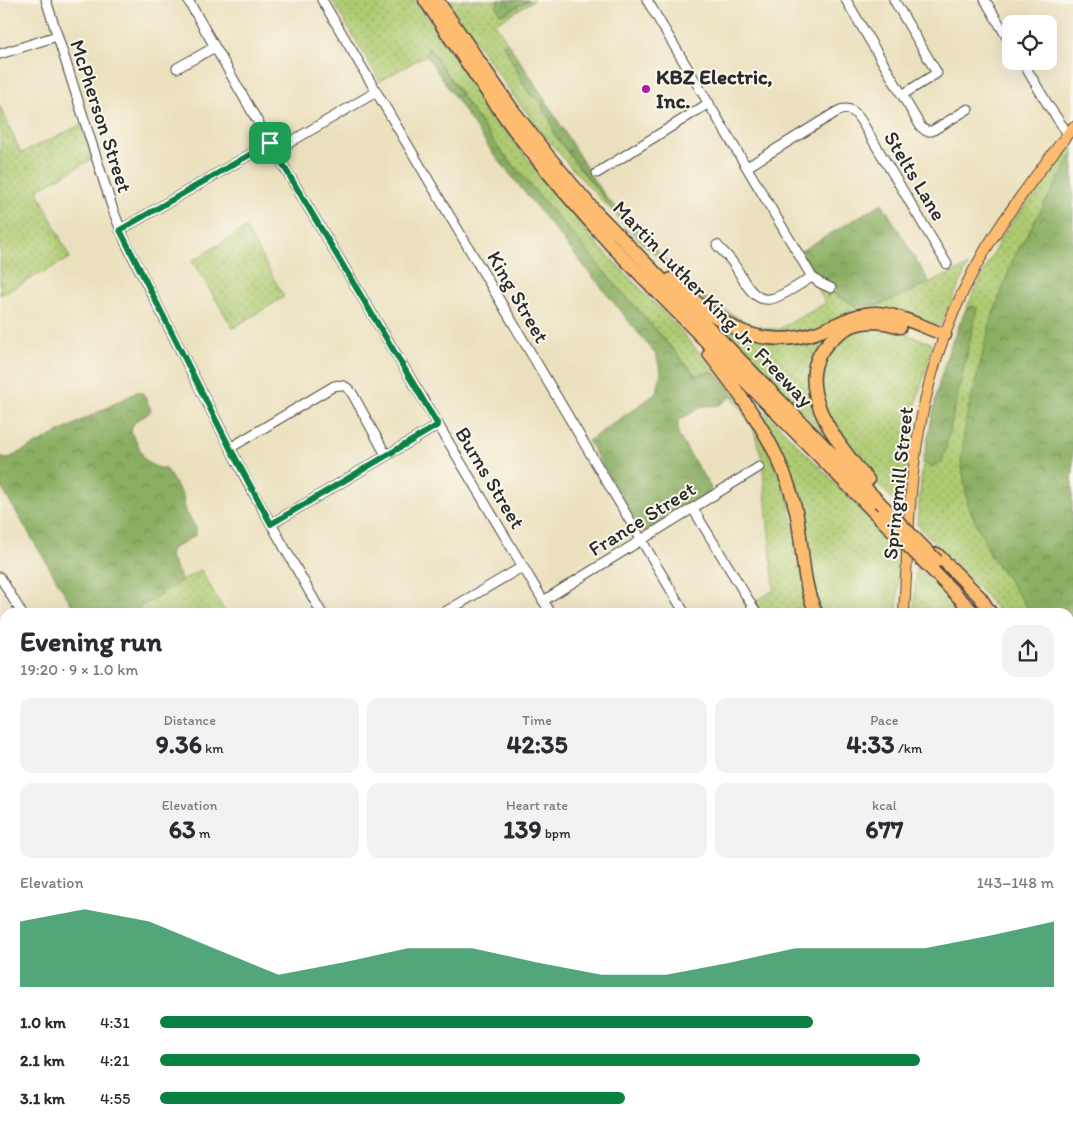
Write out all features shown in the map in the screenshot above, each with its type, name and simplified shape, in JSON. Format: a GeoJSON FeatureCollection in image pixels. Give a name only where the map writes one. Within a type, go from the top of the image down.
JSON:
{"type":"FeatureCollection","features":[{"type":"Feature","properties":{"kind":"highway","name":"Martin Luther King Jr. Freeway"},"geometry":{"type":"LineString","coordinates":[[425,0],[505,118],[540,163],[610,244],[969,608]]}},
{"type":"Feature","properties":{"kind":"highway","name":"Martin Luther King Jr. Freeway"},"geometry":{"type":"LineString","coordinates":[[438,0],[512,109],[549,157],[606,224],[880,498],[985,608]]}},
{"type":"Feature","properties":{"kind":"highway"},"geometry":{"type":"LineString","coordinates":[[512,109],[532,128],[605,213],[705,310],[732,327],[755,335],[790,338],[817,332],[855,316],[876,313],[895,317],[943,338]]}},
{"type":"Feature","properties":{"kind":"highway"},"geometry":{"type":"LineString","coordinates":[[586,216],[601,241],[707,351],[740,393],[766,432],[792,495],[810,596],[814,608]]}},
{"type":"Feature","properties":{"kind":"highway"},"geometry":{"type":"LineString","coordinates":[[880,498],[838,442],[823,417],[814,395],[815,367],[826,346],[851,326],[869,322],[896,326],[943,338]]}},
{"type":"Feature","properties":{"kind":"main road","name":"Springmill Street"},"geometry":{"type":"LineString","coordinates":[[904,608],[916,449],[924,403],[943,338],[966,286],[997,231],[1070,130]]}},
{"type":"Feature","properties":{"kind":"street","name":"McPherson Street"},"geometry":{"type":"LineString","coordinates":[[46,0],[120,230],[230,448],[319,608]]}},
{"type":"Feature","properties":{"kind":"street","name":"Burns Street"},"geometry":{"type":"LineString","coordinates":[[188,0],[273,147],[547,608]]}},
{"type":"Feature","properties":{"kind":"street","name":"King Street"},"geometry":{"type":"LineString","coordinates":[[322,0],[640,541],[682,608]]}},
{"type":"Feature","properties":{"kind":"street"},"geometry":{"type":"LineString","coordinates":[[647,0],[812,276],[820,283],[831,288]]}},
{"type":"Feature","properties":{"kind":"street"},"geometry":{"type":"LineString","coordinates":[[846,0],[902,95],[926,131],[937,129],[968,109]]}},
{"type":"Feature","properties":{"kind":"street"},"geometry":{"type":"LineString","coordinates":[[894,0],[937,73],[902,95]]}},
{"type":"Feature","properties":{"kind":"street"},"geometry":{"type":"LineString","coordinates":[[985,0],[1002,29]]}},
{"type":"Feature","properties":{"kind":"street"},"geometry":{"type":"LineString","coordinates":[[0,54],[57,36]]}},
{"type":"Feature","properties":{"kind":"street"},"geometry":{"type":"LineString","coordinates":[[177,68],[215,47]]}},
{"type":"Feature","properties":{"kind":"street"},"geometry":{"type":"LineString","coordinates":[[1027,70],[1048,105],[1070,130]]}},
{"type":"Feature","properties":{"kind":"street"},"geometry":{"type":"LineString","coordinates":[[120,230],[376,92]]}},
{"type":"Feature","properties":{"kind":"street"},"geometry":{"type":"LineString","coordinates":[[598,173],[709,103]]}},
{"type":"Feature","properties":{"kind":"street","name":"Stelts Lane"},"geometry":{"type":"LineString","coordinates":[[747,167],[838,111],[850,109],[858,116],[947,264]]}},
{"type":"Feature","properties":{"kind":"street"},"geometry":{"type":"LineString","coordinates":[[717,245],[732,262],[752,292],[763,299],[775,298],[812,276]]}},
{"type":"Feature","properties":{"kind":"street"},"geometry":{"type":"LineString","coordinates":[[230,448],[334,386],[342,385],[348,388],[352,394],[386,455]]}},
{"type":"Feature","properties":{"kind":"street"},"geometry":{"type":"LineString","coordinates":[[271,524],[438,425]]}},
{"type":"Feature","properties":{"kind":"street","name":"France Street"},"geometry":{"type":"LineString","coordinates":[[543,601],[759,467]]}},
{"type":"Feature","properties":{"kind":"street"},"geometry":{"type":"LineString","coordinates":[[693,508],[754,608]]}},
{"type":"Feature","properties":{"kind":"street"},"geometry":{"type":"LineString","coordinates":[[453,608],[522,567]]}},
{"type":"Feature","properties":{"kind":"street"},"geometry":{"type":"LineString","coordinates":[[0,577],[19,608]]}},
{"type":"Feature","properties":{"kind":"green space"},"geometry":{"type":"Polygon","coordinates":[[[332,0],[415,0],[500,123],[539,174],[596,243],[678,328],[725,383],[704,374],[696,375],[609,277],[496,145],[429,47],[426,55],[380,81],[332,0]]]}},
{"type":"Feature","properties":{"kind":"green space"},"geometry":{"type":"Polygon","coordinates":[[[447,0],[498,0],[497,6],[500,14],[525,2],[534,0],[495,24],[508,43],[503,44],[529,94],[541,102],[544,111],[549,116],[554,134],[575,163],[628,226],[692,290],[640,241],[567,163],[515,98],[447,0]]]}},
{"type":"Feature","properties":{"kind":"green space"},"geometry":{"type":"Polygon","coordinates":[[[498,0],[528,0],[506,13],[500,14],[497,6],[498,0]]]}},
{"type":"Feature","properties":{"kind":"green space"},"geometry":{"type":"Polygon","coordinates":[[[508,43],[607,198],[680,275],[709,301],[747,323],[726,316],[697,294],[611,207],[554,134],[549,116],[544,111],[541,102],[529,94],[503,44],[508,43]]]}},
{"type":"Feature","properties":{"kind":"green space"},"geometry":{"type":"Polygon","coordinates":[[[428,47],[496,145],[695,375],[710,371],[724,382],[736,396],[719,405],[703,406],[678,421],[678,435],[711,488],[709,493],[646,531],[642,531],[588,441],[657,393],[661,371],[656,355],[492,152],[426,55],[428,47]]]}},
{"type":"Feature","properties":{"kind":"green space"},"geometry":{"type":"Polygon","coordinates":[[[0,106],[21,153],[81,125],[92,159],[37,190],[70,258],[0,295],[0,106]]]}},
{"type":"Feature","properties":{"kind":"green space"},"geometry":{"type":"Polygon","coordinates":[[[1073,141],[1073,154],[991,556],[1028,608],[996,608],[917,524],[923,462],[931,467],[942,461],[977,309],[974,306],[966,309],[1002,236],[1073,141]]]}},
{"type":"Feature","properties":{"kind":"green space"},"geometry":{"type":"Polygon","coordinates":[[[1073,154],[1073,608],[1028,608],[991,556],[968,505],[961,460],[966,419],[991,321],[1013,259],[1073,154]]]}},
{"type":"Feature","properties":{"kind":"green space"},"geometry":{"type":"Polygon","coordinates":[[[882,203],[930,283],[879,305],[855,305],[832,293],[836,292],[836,287],[817,276],[801,251],[882,203]]]}},
{"type":"Feature","properties":{"kind":"green space"},"geometry":{"type":"Polygon","coordinates":[[[246,228],[284,297],[233,328],[192,261],[246,228]]]}},
{"type":"Feature","properties":{"kind":"green space"},"geometry":{"type":"Polygon","coordinates":[[[968,266],[940,326],[893,311],[802,332],[760,333],[720,315],[698,295],[737,321],[769,329],[779,329],[826,303],[814,283],[855,305],[879,305],[968,266]]]}},
{"type":"Feature","properties":{"kind":"green space"},"geometry":{"type":"Polygon","coordinates":[[[974,306],[977,309],[942,462],[931,467],[923,462],[939,383],[951,344],[966,309],[974,306]]]}},
{"type":"Feature","properties":{"kind":"green space"},"geometry":{"type":"Polygon","coordinates":[[[716,324],[749,338],[835,329],[813,361],[833,443],[716,324]]]}},
{"type":"Feature","properties":{"kind":"green space"},"geometry":{"type":"Polygon","coordinates":[[[864,327],[892,328],[933,344],[914,410],[908,445],[902,509],[860,462],[837,432],[824,410],[818,373],[826,353],[841,337],[864,327]]]}},
{"type":"Feature","properties":{"kind":"green space"},"geometry":{"type":"Polygon","coordinates":[[[744,390],[900,549],[897,608],[819,608],[815,599],[800,512],[742,392],[744,390]]]}},
{"type":"Feature","properties":{"kind":"green space"},"geometry":{"type":"Polygon","coordinates":[[[137,392],[143,393],[151,410],[136,421],[131,433],[146,461],[166,469],[183,496],[185,510],[196,528],[196,535],[172,549],[170,557],[179,573],[181,581],[139,608],[74,608],[0,485],[0,457],[7,459],[137,392]]]}},
{"type":"Feature","properties":{"kind":"green space"},"geometry":{"type":"Polygon","coordinates":[[[736,396],[754,422],[788,497],[810,608],[756,608],[753,603],[774,590],[762,459],[753,428],[733,397],[736,396]]]}},
{"type":"Feature","properties":{"kind":"green space"},"geometry":{"type":"Polygon","coordinates":[[[916,566],[959,608],[914,608],[916,566]]]}},
{"type":"Feature","properties":{"kind":"green space"},"geometry":{"type":"Polygon","coordinates":[[[201,570],[223,608],[139,608],[201,570]]]}},
{"type":"Feature","properties":{"kind":"place","name":"KBZ Electric, Inc."},"geometry":{"type":"Point","coordinates":[646,89]}},
{"type":"Feature","properties":{"kind":"route"},"geometry":{"type":"LineString","coordinates":[[270,143],[438,425],[271,524],[249,485],[120,230],[270,143]]}}]}
